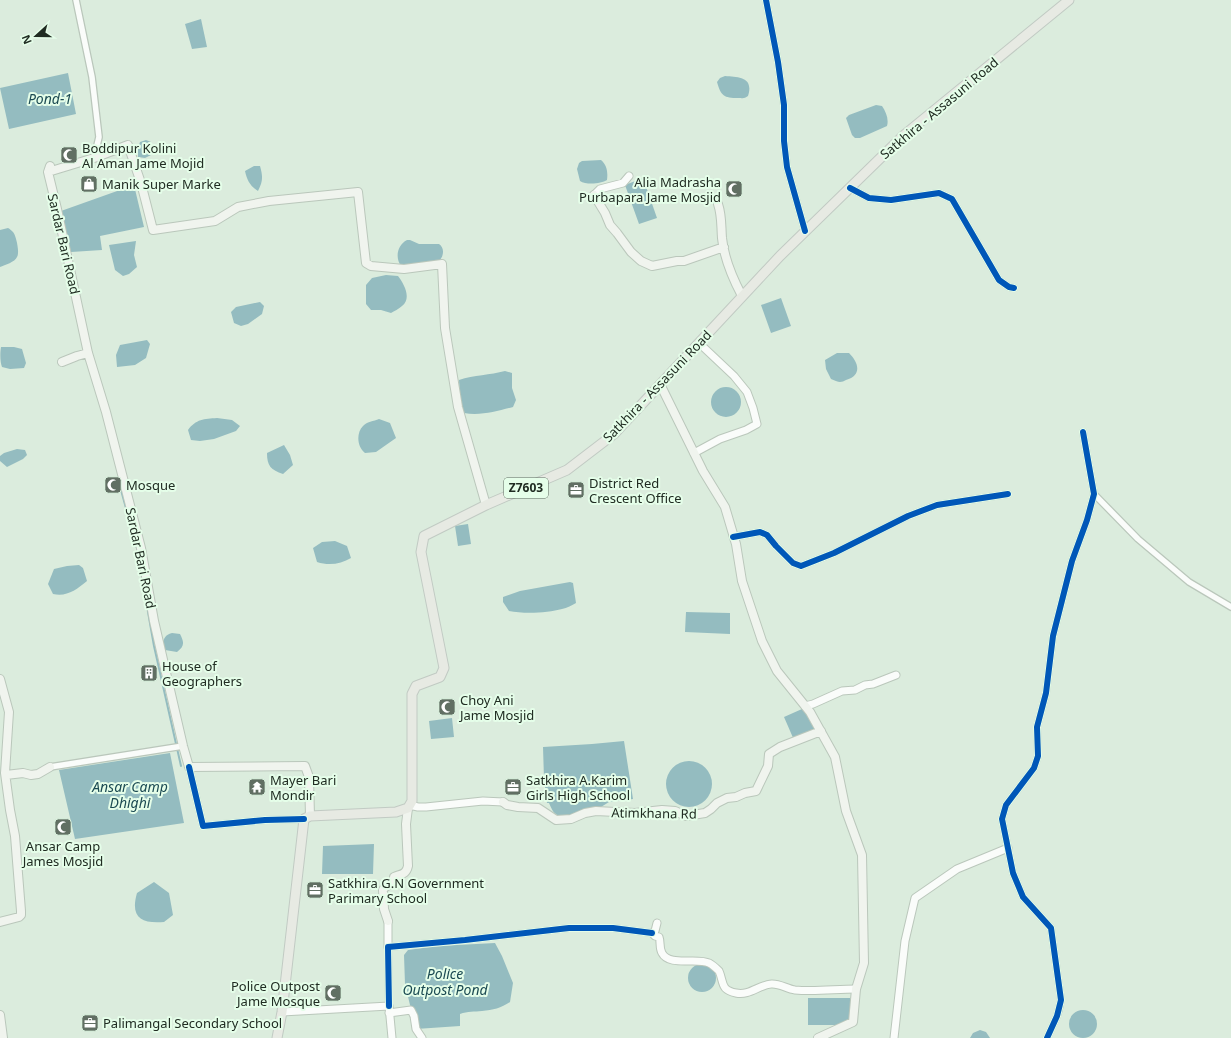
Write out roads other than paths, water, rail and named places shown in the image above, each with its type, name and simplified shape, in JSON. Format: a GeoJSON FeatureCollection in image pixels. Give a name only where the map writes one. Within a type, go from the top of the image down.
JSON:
{"type":"FeatureCollection","features":[{"type":"Feature","properties":{"kind":"main road","name":"Satkhira - Assasuni Road"},"geometry":{"type":"LineString","coordinates":[[408,806],[412,801],[412,694],[416,686],[440,677],[444,668],[421,552],[424,536],[486,505],[567,470],[614,434],[780,256],[903,136],[1070,0]]}},
{"type":"Feature","properties":{"kind":"main road"},"geometry":{"type":"LineString","coordinates":[[94,158],[128,145],[141,183],[153,230],[215,221],[238,207],[269,200],[358,192],[366,263],[371,266],[404,269],[442,264],[445,328],[458,407],[486,505]]}},
{"type":"Feature","properties":{"kind":"main road","name":"Sardar Bari Road"},"geometry":{"type":"LineString","coordinates":[[94,158],[49,169],[88,352],[106,412],[141,548],[154,621],[189,767]]}},
{"type":"Feature","properties":{"kind":"main road"},"geometry":{"type":"LineString","coordinates":[[594,195],[610,225],[631,252],[641,261],[652,266],[684,261],[724,247]]}},
{"type":"Feature","properties":{"kind":"main road"},"geometry":{"type":"LineString","coordinates":[[718,204],[722,213],[722,238],[724,247],[734,279],[742,296]]}},
{"type":"Feature","properties":{"kind":"main road"},"geometry":{"type":"LineString","coordinates":[[62,362],[88,352]]}},
{"type":"Feature","properties":{"kind":"main road"},"geometry":{"type":"LineString","coordinates":[[660,384],[694,454],[724,507],[733,537],[742,581],[762,641],[777,671],[810,712],[835,757],[846,811],[862,855],[864,963],[856,989],[853,1022],[818,1038]]}},
{"type":"Feature","properties":{"kind":"main road"},"geometry":{"type":"LineString","coordinates":[[0,679],[9,712],[6,775],[15,836],[21,915],[14,919],[0,922]]}},
{"type":"Feature","properties":{"kind":"main road","name":"Atimkhana Rd"},"geometry":{"type":"LineString","coordinates":[[503,802],[507,805],[518,807],[538,808],[556,820],[571,819],[585,813],[596,811],[617,811],[629,813],[675,810],[686,816],[705,813],[717,803],[727,798],[736,797],[745,792],[756,791],[768,766],[769,754],[780,747],[821,732]]}},
{"type":"Feature","properties":{"kind":"main road"},"geometry":{"type":"LineString","coordinates":[[189,767],[304,766],[309,778],[307,817],[278,1038]]}},
{"type":"Feature","properties":{"kind":"main road"},"geometry":{"type":"LineString","coordinates":[[6,775],[23,773],[38,774],[50,767]]}},
{"type":"Feature","properties":{"kind":"main road"},"geometry":{"type":"LineString","coordinates":[[307,817],[396,812],[408,806]]}},
{"type":"Feature","properties":{"kind":"main road"},"geometry":{"type":"LineString","coordinates":[[388,921],[384,909],[383,890],[385,887],[394,883],[394,877],[402,875],[407,870],[408,866],[406,824],[408,806]]}},
{"type":"Feature","properties":{"kind":"main road"},"geometry":{"type":"LineString","coordinates":[[0,1015],[3,1038]]}},
{"type":"Feature","properties":{"kind":"street"},"geometry":{"type":"LineString","coordinates":[[76,0],[92,77],[99,137],[94,158]]}},
{"type":"Feature","properties":{"kind":"street"},"geometry":{"type":"LineString","coordinates":[[766,0],[778,62],[784,105],[784,141],[787,168],[805,231]]}},
{"type":"Feature","properties":{"kind":"street"},"geometry":{"type":"LineString","coordinates":[[594,195],[600,189],[623,183],[629,176]]}},
{"type":"Feature","properties":{"kind":"street"},"geometry":{"type":"LineString","coordinates":[[850,188],[869,198],[891,200],[939,193],[952,199],[999,280],[1009,287],[1014,288]]}},
{"type":"Feature","properties":{"kind":"street"},"geometry":{"type":"LineString","coordinates":[[694,454],[720,439],[746,430],[757,424],[747,392],[734,376],[699,342]]}},
{"type":"Feature","properties":{"kind":"street"},"geometry":{"type":"LineString","coordinates":[[1047,1038],[1057,1016],[1061,1000],[1051,928],[1023,898],[1013,873],[1002,819],[1006,805],[1034,768],[1038,756],[1037,727],[1046,693],[1053,636],[1072,560],[1087,520],[1094,494],[1083,432]]}},
{"type":"Feature","properties":{"kind":"street"},"geometry":{"type":"LineString","coordinates":[[733,537],[760,532],[767,535],[793,563],[801,566],[834,553],[908,516],[937,505],[1008,494]]}},
{"type":"Feature","properties":{"kind":"street"},"geometry":{"type":"LineString","coordinates":[[1094,494],[1138,539],[1189,582],[1231,607]]}},
{"type":"Feature","properties":{"kind":"street"},"geometry":{"type":"LineString","coordinates":[[805,706],[842,691],[854,690],[864,685],[873,684],[896,675]]}},
{"type":"Feature","properties":{"kind":"street"},"geometry":{"type":"LineString","coordinates":[[50,767],[183,746]]}},
{"type":"Feature","properties":{"kind":"street"},"geometry":{"type":"LineString","coordinates":[[189,767],[203,826],[258,820],[307,817]]}},
{"type":"Feature","properties":{"kind":"street","name":"Atimkhana Rd"},"geometry":{"type":"LineString","coordinates":[[408,806],[426,807],[483,801],[503,802]]}},
{"type":"Feature","properties":{"kind":"street"},"geometry":{"type":"LineString","coordinates":[[894,1038],[905,941],[915,898],[957,869],[1008,848]]}},
{"type":"Feature","properties":{"kind":"street"},"geometry":{"type":"LineString","coordinates":[[388,921],[389,1010],[392,1038]]}},
{"type":"Feature","properties":{"kind":"street"},"geometry":{"type":"LineString","coordinates":[[652,934],[655,931],[657,923]]}},
{"type":"Feature","properties":{"kind":"street"},"geometry":{"type":"LineString","coordinates":[[388,947],[569,928],[613,928],[652,934],[659,937],[661,952],[666,957],[676,960],[708,963],[719,971],[725,989],[736,994],[750,992],[771,984],[786,986],[792,989],[805,990],[839,991],[856,989]]}},
{"type":"Feature","properties":{"kind":"street"},"geometry":{"type":"LineString","coordinates":[[282,1012],[411,1010],[414,1016],[416,1029],[422,1038]]}},
{"type":"Feature","properties":{"kind":"water"},"geometry":{"type":"Polygon","coordinates":[[[201,19],[207,47],[192,49],[185,24],[201,19]]]}},
{"type":"Feature","properties":{"kind":"water","name":"Pond-1"},"geometry":{"type":"Polygon","coordinates":[[[68,73],[76,114],[9,129],[0,88],[68,73]]]}},
{"type":"Feature","properties":{"kind":"water"},"geometry":{"type":"Polygon","coordinates":[[[725,76],[744,79],[749,85],[748,96],[745,98],[726,97],[720,90],[717,82],[720,78],[725,76]]]}},
{"type":"Feature","properties":{"kind":"water"},"geometry":{"type":"Polygon","coordinates":[[[876,105],[882,106],[885,111],[888,123],[887,126],[860,138],[855,138],[852,135],[846,118],[849,115],[876,105]]]}},
{"type":"Feature","properties":{"kind":"water"},"geometry":{"type":"Polygon","coordinates":[[[146,140],[151,142],[153,149],[151,155],[145,158],[138,157],[140,142],[146,140]]]}},
{"type":"Feature","properties":{"kind":"water"},"geometry":{"type":"Polygon","coordinates":[[[601,160],[607,169],[607,180],[594,184],[580,181],[577,169],[579,163],[582,161],[601,160]]]}},
{"type":"Feature","properties":{"kind":"water"},"geometry":{"type":"Polygon","coordinates":[[[254,166],[260,166],[262,173],[262,182],[258,191],[249,182],[245,171],[254,166]]]}},
{"type":"Feature","properties":{"kind":"water"},"geometry":{"type":"Polygon","coordinates":[[[643,178],[657,218],[639,224],[625,185],[643,178]]]}},
{"type":"Feature","properties":{"kind":"water"},"geometry":{"type":"Polygon","coordinates":[[[134,185],[144,227],[100,236],[102,250],[71,252],[61,211],[134,185]]]}},
{"type":"Feature","properties":{"kind":"water"},"geometry":{"type":"Polygon","coordinates":[[[8,228],[13,232],[15,237],[18,255],[16,259],[10,263],[0,267],[0,230],[8,228]]]}},
{"type":"Feature","properties":{"kind":"water"},"geometry":{"type":"Polygon","coordinates":[[[407,240],[419,244],[439,244],[443,250],[442,258],[438,262],[401,266],[398,259],[398,252],[401,245],[407,240]]]}},
{"type":"Feature","properties":{"kind":"water"},"geometry":{"type":"Polygon","coordinates":[[[136,241],[134,255],[137,267],[129,274],[123,276],[115,270],[109,245],[136,241]]]}},
{"type":"Feature","properties":{"kind":"water"},"geometry":{"type":"Polygon","coordinates":[[[386,275],[398,276],[405,287],[407,295],[405,303],[391,313],[381,310],[371,310],[366,304],[366,285],[372,278],[386,275]]]}},
{"type":"Feature","properties":{"kind":"water"},"geometry":{"type":"Polygon","coordinates":[[[781,298],[791,326],[771,333],[761,305],[781,298]]]}},
{"type":"Feature","properties":{"kind":"water"},"geometry":{"type":"Polygon","coordinates":[[[260,302],[264,306],[262,314],[248,324],[241,326],[234,323],[231,312],[236,307],[260,302]]]}},
{"type":"Feature","properties":{"kind":"water"},"geometry":{"type":"Polygon","coordinates":[[[147,340],[150,344],[146,358],[135,365],[117,367],[116,355],[120,345],[147,340]]]}},
{"type":"Feature","properties":{"kind":"water"},"geometry":{"type":"Polygon","coordinates":[[[1,347],[14,347],[22,349],[26,363],[24,368],[10,369],[2,367],[0,357],[1,347]]]}},
{"type":"Feature","properties":{"kind":"water"},"geometry":{"type":"Polygon","coordinates":[[[837,353],[849,353],[857,365],[857,372],[855,375],[841,382],[831,379],[826,369],[825,360],[837,353]]]}},
{"type":"Feature","properties":{"kind":"water"},"geometry":{"type":"Polygon","coordinates":[[[505,371],[512,373],[512,388],[516,400],[513,407],[483,413],[464,413],[460,400],[459,380],[505,371]]]}},
{"type":"Feature","properties":{"kind":"water"},"geometry":{"type":"Polygon","coordinates":[[[726,387],[732,388],[740,396],[740,408],[732,416],[726,417],[720,416],[712,408],[711,402],[712,396],[720,388],[726,387]]]}},
{"type":"Feature","properties":{"kind":"water"},"geometry":{"type":"Polygon","coordinates":[[[217,418],[232,420],[240,426],[236,431],[214,439],[200,441],[191,440],[188,430],[191,426],[204,419],[217,418]]]}},
{"type":"Feature","properties":{"kind":"water"},"geometry":{"type":"Polygon","coordinates":[[[379,419],[390,423],[396,438],[376,452],[365,453],[359,444],[359,432],[364,425],[379,419]]]}},
{"type":"Feature","properties":{"kind":"water"},"geometry":{"type":"Polygon","coordinates":[[[284,445],[290,455],[293,465],[283,474],[270,467],[267,453],[284,445]]]}},
{"type":"Feature","properties":{"kind":"water"},"geometry":{"type":"Polygon","coordinates":[[[17,449],[25,450],[27,455],[23,459],[7,467],[0,461],[0,456],[4,453],[17,449]]]}},
{"type":"Feature","properties":{"kind":"water"},"geometry":{"type":"Polygon","coordinates":[[[468,524],[471,544],[458,546],[455,526],[468,524]]]}},
{"type":"Feature","properties":{"kind":"water"},"geometry":{"type":"Polygon","coordinates":[[[335,541],[347,546],[351,558],[335,564],[317,562],[313,548],[322,542],[335,541]]]}},
{"type":"Feature","properties":{"kind":"water"},"geometry":{"type":"Polygon","coordinates":[[[79,565],[83,568],[87,581],[67,594],[53,594],[48,584],[54,569],[79,565]]]}},
{"type":"Feature","properties":{"kind":"water"},"geometry":{"type":"Polygon","coordinates":[[[570,582],[573,583],[576,603],[564,609],[529,613],[515,612],[509,611],[503,602],[503,597],[520,591],[570,582]]]}},
{"type":"Feature","properties":{"kind":"water"},"geometry":{"type":"Polygon","coordinates":[[[686,612],[730,613],[730,634],[685,632],[686,612]]]}},
{"type":"Feature","properties":{"kind":"water"},"geometry":{"type":"Polygon","coordinates":[[[172,633],[180,634],[182,639],[183,646],[177,652],[165,650],[162,645],[165,637],[172,633]]]}},
{"type":"Feature","properties":{"kind":"water"},"geometry":{"type":"Polygon","coordinates":[[[802,709],[807,713],[815,730],[794,740],[784,717],[802,709]]]}},
{"type":"Feature","properties":{"kind":"water"},"geometry":{"type":"Polygon","coordinates":[[[452,718],[454,737],[431,739],[429,721],[452,718]]]}},
{"type":"Feature","properties":{"kind":"water"},"geometry":{"type":"Polygon","coordinates":[[[624,741],[633,799],[609,802],[601,807],[562,817],[555,814],[549,803],[547,803],[544,779],[543,747],[624,741]]]}},
{"type":"Feature","properties":{"kind":"water","name":"Ansar Camp Dhighi"},"geometry":{"type":"Polygon","coordinates":[[[170,753],[184,823],[75,839],[59,770],[170,753]]]}},
{"type":"Feature","properties":{"kind":"water"},"geometry":{"type":"Polygon","coordinates":[[[694,761],[706,767],[711,775],[711,793],[706,801],[698,806],[684,807],[672,801],[667,793],[666,779],[672,767],[680,762],[694,761]]]}},
{"type":"Feature","properties":{"kind":"water"},"geometry":{"type":"Polygon","coordinates":[[[374,844],[373,874],[322,874],[323,846],[374,844]]]}},
{"type":"Feature","properties":{"kind":"water"},"geometry":{"type":"Polygon","coordinates":[[[154,882],[169,893],[173,915],[164,922],[149,922],[139,917],[136,913],[135,901],[137,893],[154,882]]]}},
{"type":"Feature","properties":{"kind":"water","name":"Police Outpost Pond"},"geometry":{"type":"Polygon","coordinates":[[[495,943],[513,983],[510,1002],[503,1006],[486,1011],[460,1014],[460,1026],[416,1029],[415,1013],[410,1005],[405,984],[404,955],[408,950],[438,946],[495,943]]]}},
{"type":"Feature","properties":{"kind":"water"},"geometry":{"type":"Polygon","coordinates":[[[702,964],[712,968],[716,978],[712,988],[702,992],[692,988],[688,978],[692,968],[702,964]]]}},
{"type":"Feature","properties":{"kind":"water"},"geometry":{"type":"Polygon","coordinates":[[[808,998],[850,998],[850,1025],[808,1025],[808,998]]]}},
{"type":"Feature","properties":{"kind":"water"},"geometry":{"type":"Polygon","coordinates":[[[1083,1010],[1093,1014],[1097,1024],[1093,1034],[1083,1038],[1073,1034],[1069,1024],[1073,1014],[1083,1010]]]}},
{"type":"Feature","properties":{"kind":"water"},"geometry":{"type":"Polygon","coordinates":[[[980,1030],[986,1032],[990,1038],[970,1038],[973,1033],[980,1030]]]}},
{"type":"Feature","properties":{"kind":"waterway"},"geometry":{"type":"LineString","coordinates":[[122,487],[121,490],[137,548],[144,588]]}},
{"type":"Feature","properties":{"kind":"waterway"},"geometry":{"type":"LineString","coordinates":[[147,606],[154,646],[181,766]]}},
{"type":"Feature","properties":{"kind":"waterway"},"geometry":{"type":"LineString","coordinates":[[1053,1031],[1060,1017],[1063,1002],[1062,992]]}},
{"type":"Feature","properties":{"kind":"place","name":"Boddipur Kolini Al Aman Jame Mojid"},"geometry":{"type":"Point","coordinates":[69,155]}},
{"type":"Feature","properties":{"kind":"place","name":"Manik Super Marke"},"geometry":{"type":"Point","coordinates":[89,184]}},
{"type":"Feature","properties":{"kind":"place","name":"Alia Madrasha Purbapara Jame Mosjid"},"geometry":{"type":"Point","coordinates":[734,189]}},
{"type":"Feature","properties":{"kind":"place","name":"Mosque"},"geometry":{"type":"Point","coordinates":[113,485]}},
{"type":"Feature","properties":{"kind":"place","name":"District Red Crescent Office"},"geometry":{"type":"Point","coordinates":[576,490]}},
{"type":"Feature","properties":{"kind":"place","name":"House of Geographers"},"geometry":{"type":"Point","coordinates":[149,673]}},
{"type":"Feature","properties":{"kind":"place","name":"Choy Ani Jame Mosjid"},"geometry":{"type":"Point","coordinates":[447,707]}},
{"type":"Feature","properties":{"kind":"place","name":"Mayer Bari Mondir"},"geometry":{"type":"Point","coordinates":[257,787]}},
{"type":"Feature","properties":{"kind":"place","name":"Satkhira A.Karim Girls High School"},"geometry":{"type":"Point","coordinates":[513,787]}},
{"type":"Feature","properties":{"kind":"place","name":"Ansar Camp James Mosjid"},"geometry":{"type":"Point","coordinates":[63,827]}},
{"type":"Feature","properties":{"kind":"place","name":"Satkhira G.N Government Parimary School"},"geometry":{"type":"Point","coordinates":[315,890]}},
{"type":"Feature","properties":{"kind":"place","name":"Police Outpost Jame Mosque"},"geometry":{"type":"Point","coordinates":[333,993]}},
{"type":"Feature","properties":{"kind":"place","name":"Palimangal Secondary School"},"geometry":{"type":"Point","coordinates":[90,1023]}}]}
